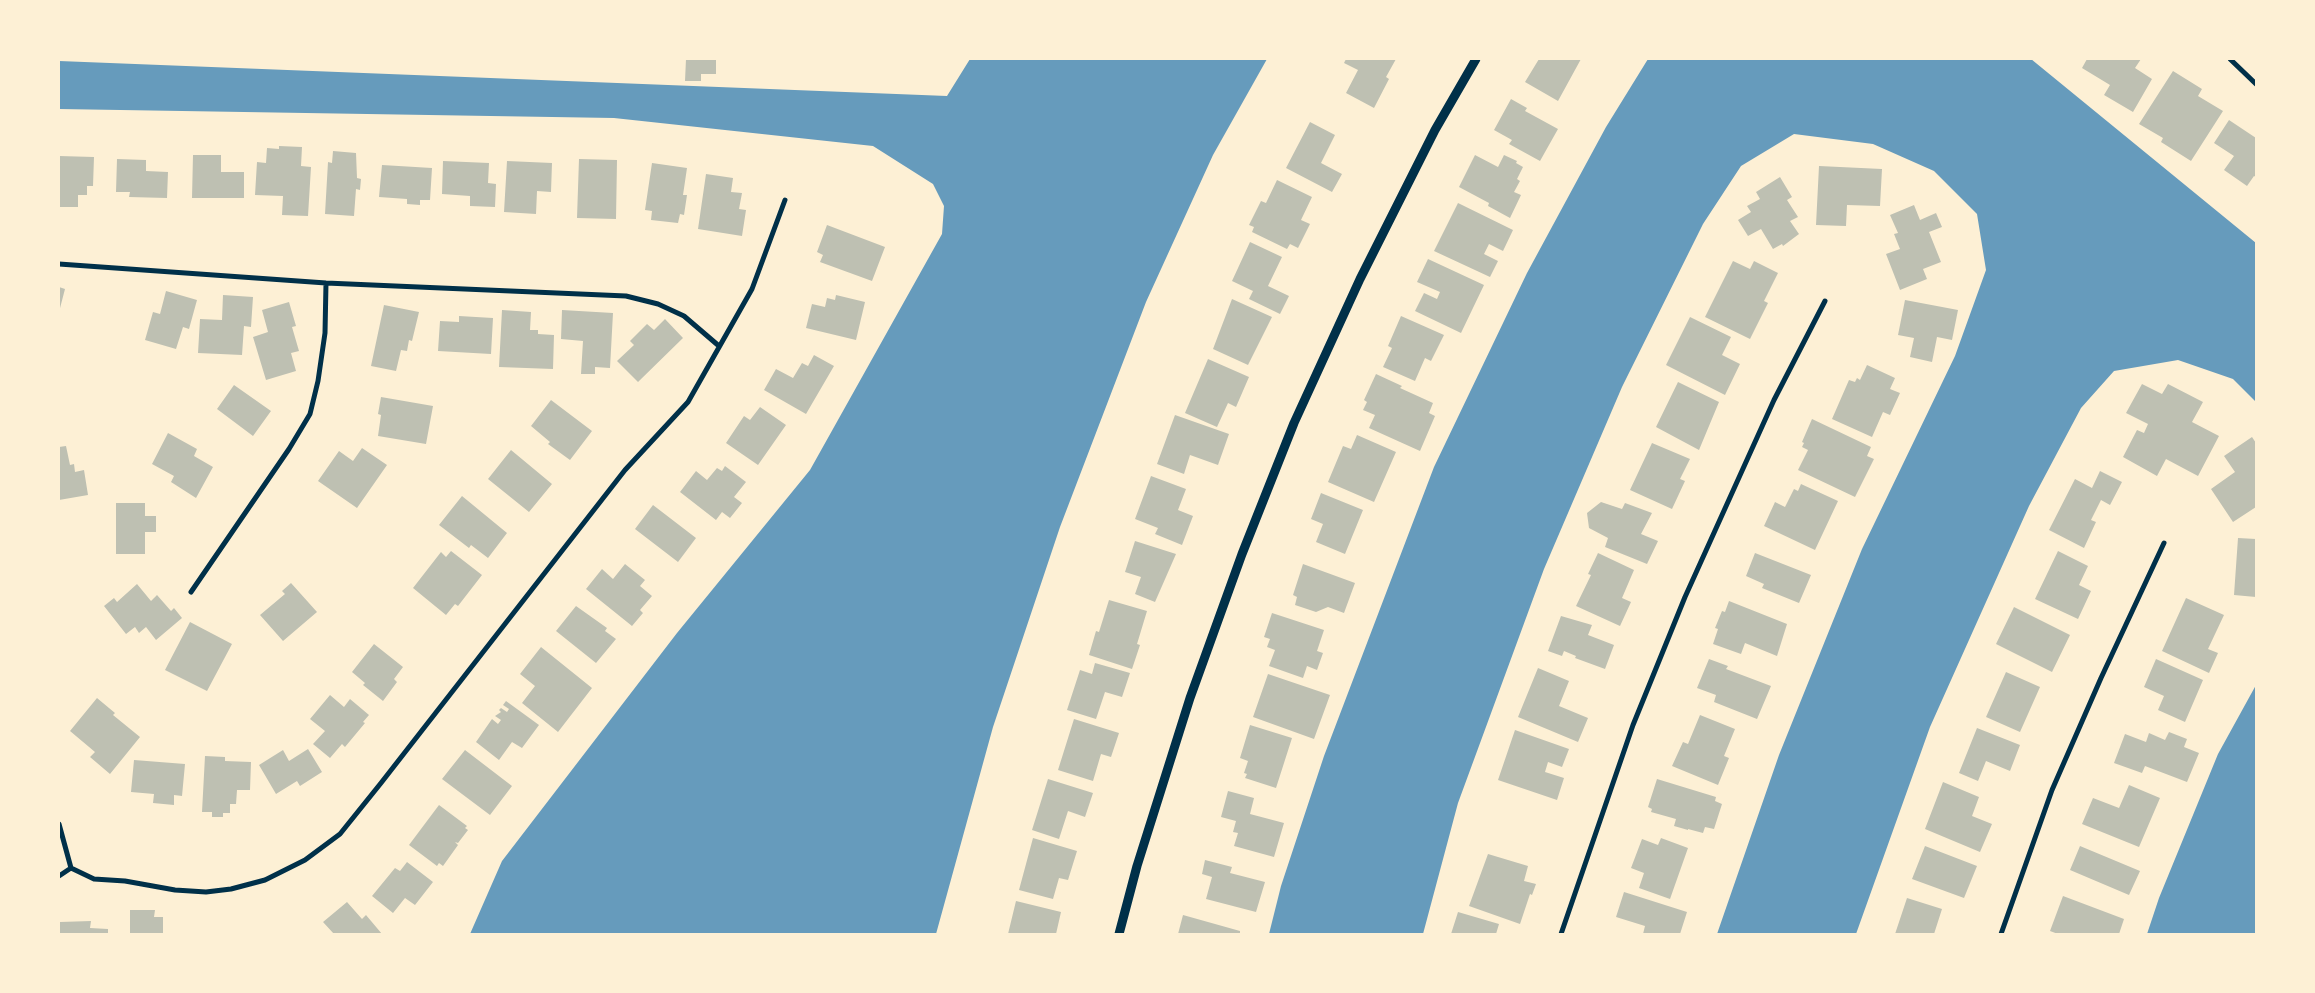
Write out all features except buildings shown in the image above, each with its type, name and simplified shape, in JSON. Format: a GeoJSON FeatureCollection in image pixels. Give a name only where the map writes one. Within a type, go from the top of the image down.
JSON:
{"type":"FeatureCollection","features":[{"type":"Feature","properties":{"kind":"street"},"geometry":{"type":"LineString","coordinates":[[1119,934],[1137,866],[1190,698],[1242,554],[1294,424],[1360,279],[1435,130],[1476,59]]}},
{"type":"Feature","properties":{"kind":"street"},"geometry":{"type":"LineString","coordinates":[[2230,59],[2256,84]]}},
{"type":"Feature","properties":{"kind":"street"},"geometry":{"type":"LineString","coordinates":[[59,824],[72,868],[94,879],[125,881],[175,890],[206,892],[231,889],[266,880],[305,860],[340,834],[382,783],[625,470],[688,402],[752,289],[785,200]]}},
{"type":"Feature","properties":{"kind":"street"},"geometry":{"type":"LineString","coordinates":[[59,264],[326,283],[626,296],[658,304],[684,316],[719,346]]}},
{"type":"Feature","properties":{"kind":"street"},"geometry":{"type":"LineString","coordinates":[[191,592],[289,449],[310,414],[318,381],[325,332],[326,283]]}},
{"type":"Feature","properties":{"kind":"street"},"geometry":{"type":"LineString","coordinates":[[1562,934],[1633,725],[1685,597],[1766,418],[1825,301]]}},
{"type":"Feature","properties":{"kind":"street"},"geometry":{"type":"LineString","coordinates":[[2001,934],[2052,790],[2101,678],[2164,543]]}},
{"type":"Feature","properties":{"kind":"street"},"geometry":{"type":"LineString","coordinates":[[59,876],[72,868]]}},
{"type":"Feature","properties":{"kind":"water"},"geometry":{"type":"Polygon","coordinates":[[[970,59],[1267,59],[1213,155],[1146,302],[1060,527],[993,727],[936,934],[470,934],[502,861],[677,633],[810,470],[942,234],[944,206],[933,184],[873,146],[614,118],[59,109],[59,61],[947,96],[970,59]]]}},
{"type":"Feature","properties":{"kind":"water"},"geometry":{"type":"Polygon","coordinates":[[[1648,59],[2031,59],[2256,243],[2256,402],[2233,379],[2178,360],[2114,371],[2081,408],[2029,506],[1930,727],[1856,934],[1717,934],[1779,755],[1862,549],[1955,356],[1986,270],[1977,214],[1934,171],[1873,144],[1794,134],[1741,166],[1703,224],[1622,387],[1544,569],[1458,803],[1423,934],[1269,934],[1281,886],[1324,756],[1434,467],[1527,273],[1606,127],[1648,59]]]}},
{"type":"Feature","properties":{"kind":"water"},"geometry":{"type":"Polygon","coordinates":[[[2256,685],[2256,934],[2147,934],[2159,898],[2218,754],[2256,685]]]}}]}
